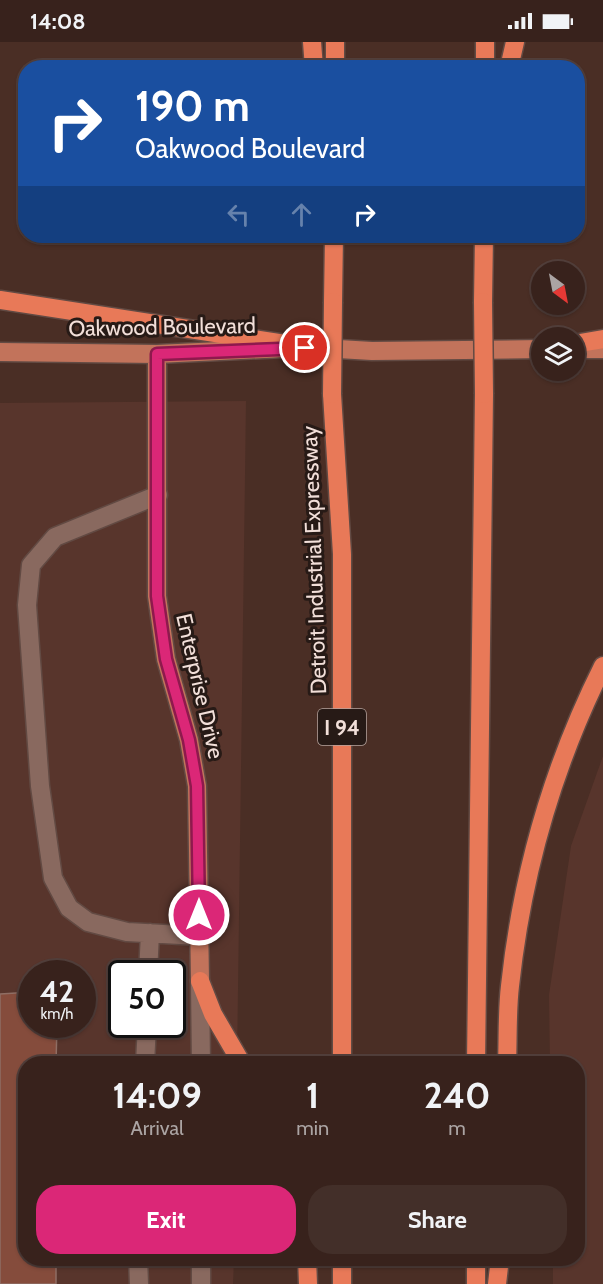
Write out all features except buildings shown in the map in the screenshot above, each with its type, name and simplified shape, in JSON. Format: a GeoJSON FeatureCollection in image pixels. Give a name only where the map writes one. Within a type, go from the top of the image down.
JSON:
{"type":"FeatureCollection","features":[{"type":"Feature","properties":{"kind":"highway"},"geometry":{"type":"LineString","coordinates":[[312,42],[313,60]]}},
{"type":"Feature","properties":{"kind":"highway"},"geometry":{"type":"LineString","coordinates":[[335,42],[335,60]]}},
{"type":"Feature","properties":{"kind":"highway"},"geometry":{"type":"LineString","coordinates":[[485,42],[485,60]]}},
{"type":"Feature","properties":{"kind":"highway"},"geometry":{"type":"LineString","coordinates":[[511,60],[515,42]]}},
{"type":"Feature","properties":{"kind":"highway","name":"Detroit Industrial Expressway"},"geometry":{"type":"LineString","coordinates":[[334,243],[332,394],[342,554],[342,1056]]}},
{"type":"Feature","properties":{"kind":"highway"},"geometry":{"type":"LineString","coordinates":[[476,1056],[484,243]]}},
{"type":"Feature","properties":{"kind":"highway"},"geometry":{"type":"LineString","coordinates":[[0,300],[305,348]]}},
{"type":"Feature","properties":{"kind":"highway"},"geometry":{"type":"LineString","coordinates":[[585,342],[603,339]]}},
{"type":"Feature","properties":{"kind":"highway"},"geometry":{"type":"LineString","coordinates":[[507,1056],[509,986],[529,871],[563,757],[603,666]]}},
{"type":"Feature","properties":{"kind":"highway"},"geometry":{"type":"LineString","coordinates":[[200,981],[213,1014],[237,1056]]}},
{"type":"Feature","properties":{"kind":"highway"},"geometry":{"type":"LineString","coordinates":[[307,1266],[308,1284]]}},
{"type":"Feature","properties":{"kind":"highway"},"geometry":{"type":"LineString","coordinates":[[342,1266],[342,1284]]}},
{"type":"Feature","properties":{"kind":"highway"},"geometry":{"type":"LineString","coordinates":[[476,1266],[476,1284]]}},
{"type":"Feature","properties":{"kind":"highway"},"geometry":{"type":"LineString","coordinates":[[497,1284],[499,1266]]}},
{"type":"Feature","properties":{"kind":"main road","name":"Oakwood Boulevard"},"geometry":{"type":"LineString","coordinates":[[0,352],[157,354],[305,348],[372,351],[531,349]]}},
{"type":"Feature","properties":{"kind":"main road"},"geometry":{"type":"LineString","coordinates":[[585,349],[603,349]]}},
{"type":"Feature","properties":{"kind":"main road","name":"Enterprise Drive"},"geometry":{"type":"LineString","coordinates":[[157,354],[158,495],[155,555],[160,628],[189,740],[197,786],[200,981]]}},
{"type":"Feature","properties":{"kind":"street"},"geometry":{"type":"LineString","coordinates":[[158,495],[55,537],[31,565],[27,605],[40,786],[53,878],[69,908],[88,922],[127,932],[199,936]]}},
{"type":"Feature","properties":{"kind":"street"},"geometry":{"type":"LineString","coordinates":[[149,960],[150,933]]}},
{"type":"Feature","properties":{"kind":"street","name":"Enterprise Drive"},"geometry":{"type":"LineString","coordinates":[[200,981],[201,1056]]}},
{"type":"Feature","properties":{"kind":"street"},"geometry":{"type":"LineString","coordinates":[[145,1056],[146,1038]]}},
{"type":"Feature","properties":{"kind":"street"},"geometry":{"type":"LineString","coordinates":[[138,1266],[139,1284]]}},
{"type":"Feature","properties":{"kind":"street"},"geometry":{"type":"LineString","coordinates":[[201,1266],[201,1284]]}},
{"type":"Feature","properties":{"kind":"shaded area"},"geometry":{"type":"Polygon","coordinates":[[[246,401],[237,1056],[18,1056],[18,1266],[234,1266],[233,1284],[0,1284],[0,403],[246,401]]]}},
{"type":"Feature","properties":{"kind":"shaded area"},"geometry":{"type":"Polygon","coordinates":[[[603,756],[603,1284],[553,1284],[553,1266],[585,1266],[585,1056],[550,1056],[549,995],[571,846],[603,756]]]}},
{"type":"Feature","properties":{"kind":"route"},"geometry":{"type":"LineString","coordinates":[[199,915],[197,786],[189,740],[166,659],[157,596],[155,555],[158,488],[157,354],[305,348]]}}]}
